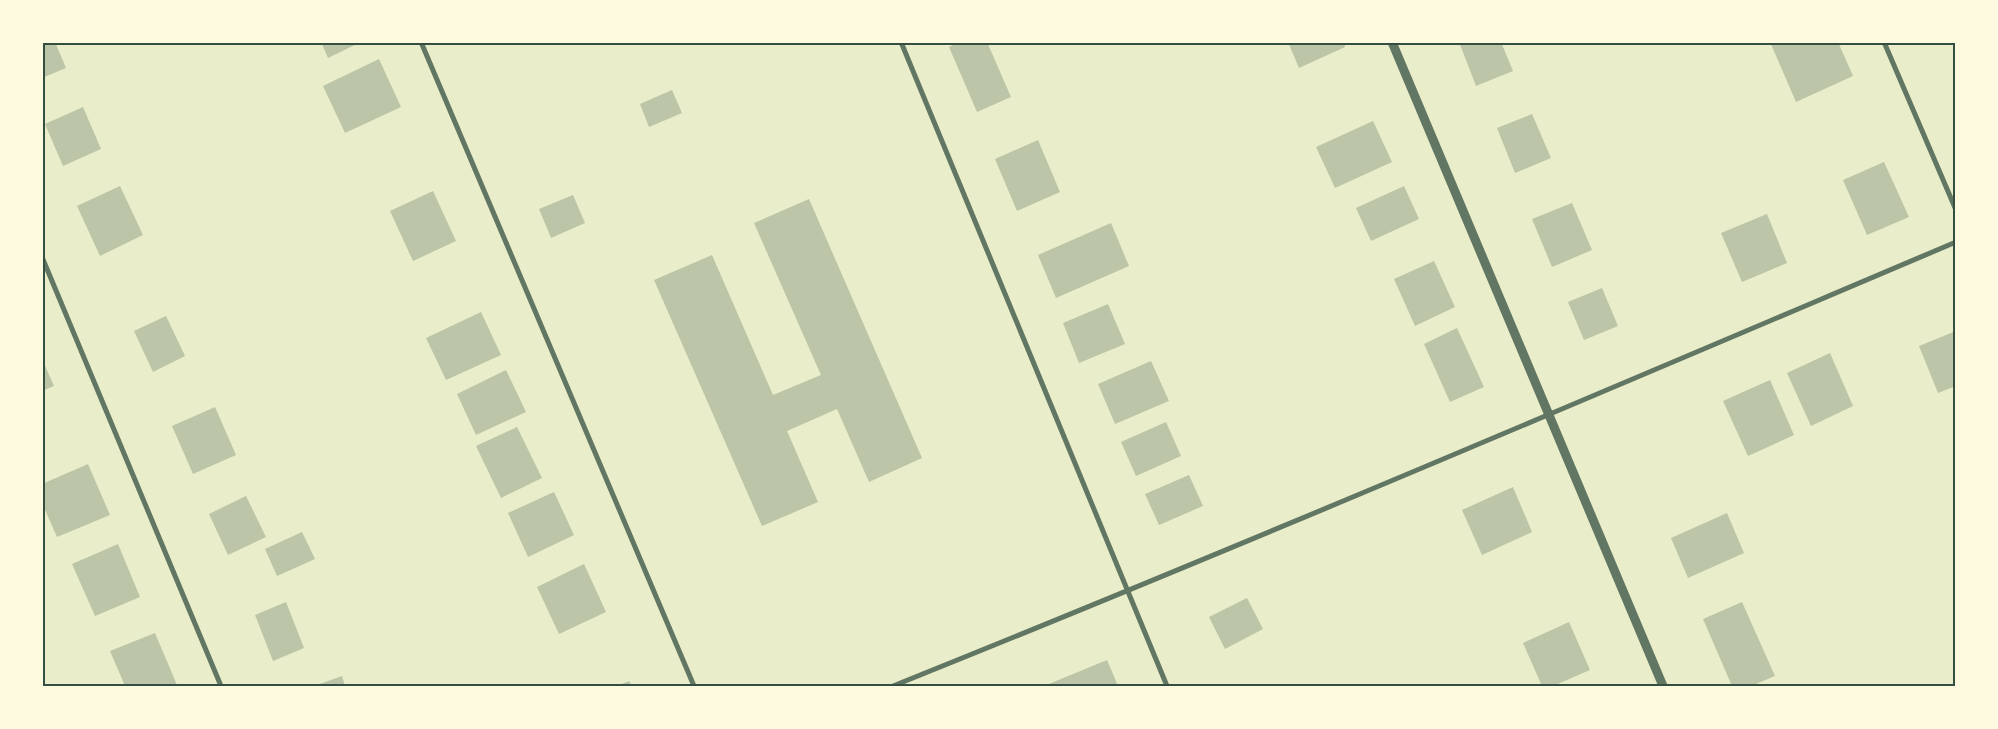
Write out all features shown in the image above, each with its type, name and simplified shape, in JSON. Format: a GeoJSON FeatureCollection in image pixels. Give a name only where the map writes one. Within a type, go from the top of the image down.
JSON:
{"type":"FeatureCollection","features":[{"type":"Feature","properties":{"kind":"street"},"geometry":{"type":"LineString","coordinates":[[421,42],[694,686]]}},
{"type":"Feature","properties":{"kind":"street"},"geometry":{"type":"LineString","coordinates":[[901,42],[1167,686]]}},
{"type":"Feature","properties":{"kind":"street"},"geometry":{"type":"LineString","coordinates":[[1392,42],[1663,686]]}},
{"type":"Feature","properties":{"kind":"street"},"geometry":{"type":"LineString","coordinates":[[1884,42],[1956,210]]}},
{"type":"Feature","properties":{"kind":"street"},"geometry":{"type":"LineString","coordinates":[[893,686],[1127,592],[1548,416],[1956,242]]}},
{"type":"Feature","properties":{"kind":"street"},"geometry":{"type":"LineString","coordinates":[[42,257],[221,686]]}},
{"type":"Feature","properties":{"kind":"building"},"geometry":{"type":"Polygon","coordinates":[[[42,42],[55,42],[66,68],[42,78],[42,42]]]}},
{"type":"Feature","properties":{"kind":"building"},"geometry":{"type":"Polygon","coordinates":[[[321,42],[361,42],[328,58],[321,42]]]}},
{"type":"Feature","properties":{"kind":"building"},"geometry":{"type":"Polygon","coordinates":[[[959,42],[987,42],[1011,97],[977,112],[949,47],[959,42]]]}},
{"type":"Feature","properties":{"kind":"building"},"geometry":{"type":"Polygon","coordinates":[[[1288,42],[1344,42],[1345,47],[1299,68],[1288,42]]]}},
{"type":"Feature","properties":{"kind":"building"},"geometry":{"type":"Polygon","coordinates":[[[1459,42],[1501,42],[1513,71],[1476,86],[1459,42]]]}},
{"type":"Feature","properties":{"kind":"building"},"geometry":{"type":"Polygon","coordinates":[[[1770,42],[1838,42],[1853,76],[1796,102],[1770,42]]]}},
{"type":"Feature","properties":{"kind":"building"},"geometry":{"type":"Polygon","coordinates":[[[379,59],[401,107],[345,133],[323,86],[379,59]]]}},
{"type":"Feature","properties":{"kind":"building"},"geometry":{"type":"Polygon","coordinates":[[[672,90],[682,113],[649,127],[640,104],[672,90]]]}},
{"type":"Feature","properties":{"kind":"building"},"geometry":{"type":"Polygon","coordinates":[[[83,107],[101,149],[63,166],[45,124],[83,107]]]}},
{"type":"Feature","properties":{"kind":"building"},"geometry":{"type":"Polygon","coordinates":[[[1532,114],[1551,158],[1515,173],[1497,128],[1532,114]]]}},
{"type":"Feature","properties":{"kind":"building"},"geometry":{"type":"Polygon","coordinates":[[[1373,121],[1392,162],[1335,188],[1316,147],[1373,121]]]}},
{"type":"Feature","properties":{"kind":"building"},"geometry":{"type":"Polygon","coordinates":[[[1038,140],[1060,192],[1017,211],[995,159],[1038,140]]]}},
{"type":"Feature","properties":{"kind":"building"},"geometry":{"type":"Polygon","coordinates":[[[1884,162],[1909,217],[1867,235],[1843,180],[1884,162]]]}},
{"type":"Feature","properties":{"kind":"building"},"geometry":{"type":"Polygon","coordinates":[[[120,186],[143,235],[100,256],[77,206],[120,186]]]}},
{"type":"Feature","properties":{"kind":"building"},"geometry":{"type":"Polygon","coordinates":[[[1404,186],[1419,219],[1371,241],[1356,208],[1404,186]]]}},
{"type":"Feature","properties":{"kind":"building"},"geometry":{"type":"Polygon","coordinates":[[[433,191],[456,241],[413,261],[390,211],[433,191]]]}},
{"type":"Feature","properties":{"kind":"building"},"geometry":{"type":"Polygon","coordinates":[[[573,195],[585,223],[551,238],[539,209],[573,195]]]}},
{"type":"Feature","properties":{"kind":"building"},"geometry":{"type":"Polygon","coordinates":[[[809,199],[922,458],[869,482],[837,409],[787,431],[818,502],[762,526],[654,280],[712,255],[773,395],[821,375],[754,223],[809,199]]]}},
{"type":"Feature","properties":{"kind":"building"},"geometry":{"type":"Polygon","coordinates":[[[1572,203],[1592,250],[1552,267],[1532,219],[1572,203]]]}},
{"type":"Feature","properties":{"kind":"building"},"geometry":{"type":"Polygon","coordinates":[[[1767,214],[1787,263],[1742,282],[1721,233],[1767,214]]]}},
{"type":"Feature","properties":{"kind":"building"},"geometry":{"type":"Polygon","coordinates":[[[1111,223],[1129,266],[1056,298],[1038,255],[1111,223]]]}},
{"type":"Feature","properties":{"kind":"building"},"geometry":{"type":"Polygon","coordinates":[[[1434,261],[1455,307],[1415,326],[1394,279],[1434,261]]]}},
{"type":"Feature","properties":{"kind":"building"},"geometry":{"type":"Polygon","coordinates":[[[1602,288],[1618,326],[1584,340],[1568,302],[1602,288]]]}},
{"type":"Feature","properties":{"kind":"building"},"geometry":{"type":"Polygon","coordinates":[[[1108,304],[1125,344],[1079,363],[1063,323],[1108,304]]]}},
{"type":"Feature","properties":{"kind":"building"},"geometry":{"type":"Polygon","coordinates":[[[481,312],[501,355],[446,380],[426,338],[481,312]]]}},
{"type":"Feature","properties":{"kind":"building"},"geometry":{"type":"Polygon","coordinates":[[[166,316],[185,356],[153,372],[134,331],[166,316]]]}},
{"type":"Feature","properties":{"kind":"building"},"geometry":{"type":"Polygon","coordinates":[[[1457,328],[1484,387],[1450,402],[1424,344],[1457,328]]]}},
{"type":"Feature","properties":{"kind":"building"},"geometry":{"type":"Polygon","coordinates":[[[1956,331],[1956,386],[1938,393],[1919,346],[1956,331]]]}},
{"type":"Feature","properties":{"kind":"building"},"geometry":{"type":"Polygon","coordinates":[[[1830,353],[1853,406],[1811,426],[1787,373],[1830,353]]]}},
{"type":"Feature","properties":{"kind":"building"},"geometry":{"type":"Polygon","coordinates":[[[42,359],[54,386],[42,391],[42,359]]]}},
{"type":"Feature","properties":{"kind":"building"},"geometry":{"type":"Polygon","coordinates":[[[1151,361],[1169,401],[1115,424],[1098,384],[1151,361]]]}},
{"type":"Feature","properties":{"kind":"building"},"geometry":{"type":"Polygon","coordinates":[[[506,370],[526,412],[476,435],[457,394],[506,370]]]}},
{"type":"Feature","properties":{"kind":"building"},"geometry":{"type":"Polygon","coordinates":[[[1770,380],[1794,435],[1748,456],[1723,401],[1770,380]]]}},
{"type":"Feature","properties":{"kind":"building"},"geometry":{"type":"Polygon","coordinates":[[[215,407],[236,455],[193,474],[172,426],[215,407]]]}},
{"type":"Feature","properties":{"kind":"building"},"geometry":{"type":"Polygon","coordinates":[[[1166,422],[1181,456],[1136,476],[1121,442],[1166,422]]]}},
{"type":"Feature","properties":{"kind":"building"},"geometry":{"type":"Polygon","coordinates":[[[517,427],[542,478],[501,498],[476,446],[517,427]]]}},
{"type":"Feature","properties":{"kind":"building"},"geometry":{"type":"Polygon","coordinates":[[[88,464],[110,515],[57,537],[42,503],[42,484],[88,464]]]}},
{"type":"Feature","properties":{"kind":"building"},"geometry":{"type":"Polygon","coordinates":[[[1189,475],[1203,506],[1159,525],[1145,494],[1189,475]]]}},
{"type":"Feature","properties":{"kind":"building"},"geometry":{"type":"Polygon","coordinates":[[[1513,487],[1532,532],[1482,555],[1462,510],[1513,487]]]}},
{"type":"Feature","properties":{"kind":"building"},"geometry":{"type":"Polygon","coordinates":[[[554,492],[574,535],[528,557],[508,513],[554,492]]]}},
{"type":"Feature","properties":{"kind":"building"},"geometry":{"type":"Polygon","coordinates":[[[246,496],[266,537],[228,555],[209,514],[246,496]]]}},
{"type":"Feature","properties":{"kind":"building"},"geometry":{"type":"Polygon","coordinates":[[[1727,513],[1744,553],[1688,578],[1671,538],[1727,513]]]}},
{"type":"Feature","properties":{"kind":"building"},"geometry":{"type":"Polygon","coordinates":[[[302,532],[315,559],[277,576],[265,549],[302,532]]]}},
{"type":"Feature","properties":{"kind":"building"},"geometry":{"type":"Polygon","coordinates":[[[118,544],[140,597],[95,616],[72,564],[118,544]]]}},
{"type":"Feature","properties":{"kind":"building"},"geometry":{"type":"Polygon","coordinates":[[[584,564],[606,612],[559,634],[537,587],[584,564]]]}},
{"type":"Feature","properties":{"kind":"building"},"geometry":{"type":"Polygon","coordinates":[[[1247,598],[1263,629],[1225,649],[1209,617],[1247,598]]]}},
{"type":"Feature","properties":{"kind":"building"},"geometry":{"type":"Polygon","coordinates":[[[286,602],[304,648],[273,661],[255,615],[286,602]]]}},
{"type":"Feature","properties":{"kind":"building"},"geometry":{"type":"Polygon","coordinates":[[[1742,602],[1775,676],[1751,686],[1732,686],[1703,619],[1742,602]]]}},
{"type":"Feature","properties":{"kind":"building"},"geometry":{"type":"Polygon","coordinates":[[[1569,622],[1590,670],[1553,686],[1542,686],[1523,643],[1569,622]]]}},
{"type":"Feature","properties":{"kind":"building"},"geometry":{"type":"Polygon","coordinates":[[[155,633],[177,685],[125,686],[110,651],[155,633]]]}},
{"type":"Feature","properties":{"kind":"building"},"geometry":{"type":"Polygon","coordinates":[[[1107,660],[1118,686],[1044,686],[1107,660]]]}},
{"type":"Feature","properties":{"kind":"building"},"geometry":{"type":"Polygon","coordinates":[[[342,676],[345,686],[314,686],[342,676]]]}},
{"type":"Feature","properties":{"kind":"building"},"geometry":{"type":"Polygon","coordinates":[[[629,681],[632,686],[617,686],[629,681]]]}}]}
